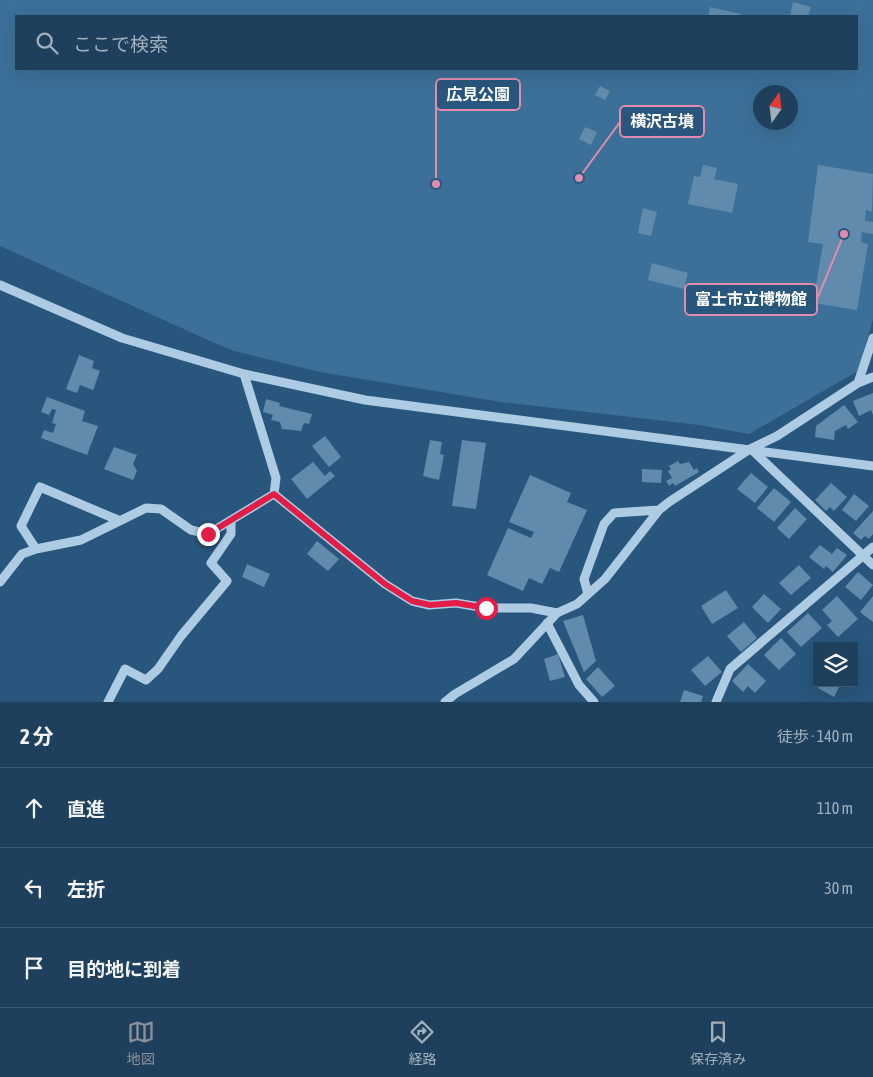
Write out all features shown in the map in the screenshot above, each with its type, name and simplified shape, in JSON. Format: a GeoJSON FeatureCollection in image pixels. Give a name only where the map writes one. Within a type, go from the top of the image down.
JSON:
{"type":"FeatureCollection","features":[{"type":"Feature","properties":{"kind":"street"},"geometry":{"type":"LineString","coordinates":[[0,285],[122,338],[244,374],[365,400],[750,448],[873,466]]}},
{"type":"Feature","properties":{"kind":"street"},"geometry":{"type":"LineString","coordinates":[[858,383],[873,338]]}},
{"type":"Feature","properties":{"kind":"street"},"geometry":{"type":"LineString","coordinates":[[0,582],[22,554],[36,549],[80,540],[146,508],[161,509],[191,530],[208,534],[231,522],[274,494],[276,478],[244,374]]}},
{"type":"Feature","properties":{"kind":"street"},"geometry":{"type":"LineString","coordinates":[[445,702],[455,694],[514,659],[557,613],[577,604],[605,579],[659,510],[750,448],[777,436],[858,383],[873,377]]}},
{"type":"Feature","properties":{"kind":"street"},"geometry":{"type":"LineString","coordinates":[[750,448],[873,565]]}},
{"type":"Feature","properties":{"kind":"street"},"geometry":{"type":"LineString","coordinates":[[36,549],[21,526],[40,487],[118,520]]}},
{"type":"Feature","properties":{"kind":"street"},"geometry":{"type":"LineString","coordinates":[[274,494],[385,584],[412,601],[430,605],[456,603],[486,608],[531,608],[557,613]]}},
{"type":"Feature","properties":{"kind":"street"},"geometry":{"type":"LineString","coordinates":[[588,594],[584,579],[604,524],[614,513],[659,510]]}},
{"type":"Feature","properties":{"kind":"street"},"geometry":{"type":"LineString","coordinates":[[108,702],[125,669],[146,680],[158,669],[181,636],[227,581],[212,563],[231,534],[231,522]]}},
{"type":"Feature","properties":{"kind":"street"},"geometry":{"type":"LineString","coordinates":[[716,702],[730,669],[873,546]]}},
{"type":"Feature","properties":{"kind":"street"},"geometry":{"type":"LineString","coordinates":[[548,623],[579,685],[594,702]]}},
{"type":"Feature","properties":{"kind":"shaded area"},"geometry":{"type":"Polygon","coordinates":[[[0,0],[873,0],[873,319],[858,371],[749,434],[699,425],[501,402],[320,372],[234,351],[0,246],[0,0]]]}},
{"type":"Feature","properties":{"kind":"building"},"geometry":{"type":"Polygon","coordinates":[[[793,2],[811,7],[808,15],[790,15],[793,2]]]}},
{"type":"Feature","properties":{"kind":"building"},"geometry":{"type":"Polygon","coordinates":[[[710,7],[741,14],[741,15],[708,15],[710,7]]]}},
{"type":"Feature","properties":{"kind":"building"},"geometry":{"type":"Polygon","coordinates":[[[600,86],[610,91],[605,100],[595,95],[600,86]]]}},
{"type":"Feature","properties":{"kind":"building"},"geometry":{"type":"Polygon","coordinates":[[[585,127],[597,132],[591,145],[579,139],[585,127]]]}},
{"type":"Feature","properties":{"kind":"building"},"geometry":{"type":"Polygon","coordinates":[[[703,165],[717,168],[714,179],[738,184],[732,213],[688,204],[694,176],[700,177],[703,165]]]}},
{"type":"Feature","properties":{"kind":"building"},"geometry":{"type":"Polygon","coordinates":[[[818,165],[873,174],[872,212],[866,210],[865,221],[873,222],[873,234],[862,232],[861,242],[868,244],[857,310],[813,303],[823,244],[808,242],[818,165]]]}},
{"type":"Feature","properties":{"kind":"building"},"geometry":{"type":"Polygon","coordinates":[[[643,208],[657,212],[651,236],[638,233],[643,208]]]}},
{"type":"Feature","properties":{"kind":"building"},"geometry":{"type":"Polygon","coordinates":[[[652,263],[688,273],[684,289],[648,280],[652,263]]]}},
{"type":"Feature","properties":{"kind":"building"},"geometry":{"type":"Polygon","coordinates":[[[79,355],[94,361],[92,368],[100,371],[93,390],[80,385],[77,393],[66,389],[79,355]]]}},
{"type":"Feature","properties":{"kind":"building"},"geometry":{"type":"Polygon","coordinates":[[[873,393],[873,415],[871,410],[859,416],[853,401],[873,393]]]}},
{"type":"Feature","properties":{"kind":"building"},"geometry":{"type":"Polygon","coordinates":[[[47,397],[85,411],[82,421],[98,426],[87,455],[41,438],[44,430],[53,433],[56,424],[52,423],[56,410],[52,409],[49,415],[41,412],[47,397]]]}},
{"type":"Feature","properties":{"kind":"building"},"geometry":{"type":"Polygon","coordinates":[[[266,399],[280,403],[279,406],[312,414],[309,424],[304,423],[301,431],[282,429],[280,422],[271,420],[273,415],[263,412],[266,399]]]}},
{"type":"Feature","properties":{"kind":"building"},"geometry":{"type":"Polygon","coordinates":[[[844,405],[858,422],[848,429],[846,425],[835,431],[834,440],[815,437],[816,426],[844,405]]]}},
{"type":"Feature","properties":{"kind":"building"},"geometry":{"type":"Polygon","coordinates":[[[325,436],[341,457],[329,467],[312,446],[325,436]]]}},
{"type":"Feature","properties":{"kind":"building"},"geometry":{"type":"Polygon","coordinates":[[[430,440],[442,442],[440,454],[444,455],[439,480],[423,476],[430,440]]]}},
{"type":"Feature","properties":{"kind":"building"},"geometry":{"type":"Polygon","coordinates":[[[462,440],[486,443],[476,509],[452,506],[462,440]]]}},
{"type":"Feature","properties":{"kind":"building"},"geometry":{"type":"Polygon","coordinates":[[[114,447],[137,455],[133,464],[137,471],[133,480],[104,469],[114,447]]]}},
{"type":"Feature","properties":{"kind":"building"},"geometry":{"type":"Polygon","coordinates":[[[678,461],[680,464],[689,462],[694,470],[697,468],[699,472],[675,486],[673,483],[669,486],[666,481],[672,478],[668,471],[671,469],[669,466],[678,461]]]}},
{"type":"Feature","properties":{"kind":"building"},"geometry":{"type":"Polygon","coordinates":[[[313,462],[325,476],[330,471],[335,476],[307,499],[291,479],[313,462]]]}},
{"type":"Feature","properties":{"kind":"building"},"geometry":{"type":"Polygon","coordinates":[[[642,469],[662,470],[661,483],[642,482],[642,469]]]}},
{"type":"Feature","properties":{"kind":"building"},"geometry":{"type":"Polygon","coordinates":[[[751,473],[768,487],[755,503],[737,489],[751,473]]]}},
{"type":"Feature","properties":{"kind":"building"},"geometry":{"type":"Polygon","coordinates":[[[530,475],[571,493],[567,502],[587,510],[559,572],[550,568],[542,584],[529,578],[523,591],[487,575],[508,528],[531,538],[534,532],[509,522],[530,475]]]}},
{"type":"Feature","properties":{"kind":"building"},"geometry":{"type":"Polygon","coordinates":[[[831,483],[847,497],[834,511],[830,507],[826,511],[815,500],[831,483]]]}},
{"type":"Feature","properties":{"kind":"building"},"geometry":{"type":"Polygon","coordinates":[[[774,488],[791,502],[774,522],[757,508],[774,488]]]}},
{"type":"Feature","properties":{"kind":"building"},"geometry":{"type":"Polygon","coordinates":[[[854,494],[869,506],[856,521],[842,510],[854,494]]]}},
{"type":"Feature","properties":{"kind":"building"},"geometry":{"type":"Polygon","coordinates":[[[795,508],[807,519],[789,539],[777,528],[795,508]]]}},
{"type":"Feature","properties":{"kind":"building"},"geometry":{"type":"Polygon","coordinates":[[[873,511],[873,534],[869,539],[865,536],[861,540],[853,533],[873,511]]]}},
{"type":"Feature","properties":{"kind":"building"},"geometry":{"type":"Polygon","coordinates":[[[317,541],[339,559],[328,571],[307,554],[317,541]]]}},
{"type":"Feature","properties":{"kind":"building"},"geometry":{"type":"Polygon","coordinates":[[[820,545],[832,554],[837,548],[847,555],[833,572],[826,566],[824,569],[809,557],[820,545]]]}},
{"type":"Feature","properties":{"kind":"building"},"geometry":{"type":"Polygon","coordinates":[[[247,564],[270,574],[264,587],[242,577],[247,564]]]}},
{"type":"Feature","properties":{"kind":"building"},"geometry":{"type":"Polygon","coordinates":[[[799,565],[811,578],[791,595],[779,583],[799,565]]]}},
{"type":"Feature","properties":{"kind":"building"},"geometry":{"type":"Polygon","coordinates":[[[858,572],[873,585],[861,600],[845,587],[858,572]]]}},
{"type":"Feature","properties":{"kind":"building"},"geometry":{"type":"Polygon","coordinates":[[[726,590],[738,608],[712,624],[701,606],[726,590]]]}},
{"type":"Feature","properties":{"kind":"building"},"geometry":{"type":"Polygon","coordinates":[[[764,594],[781,609],[768,623],[752,607],[764,594]]]}},
{"type":"Feature","properties":{"kind":"building"},"geometry":{"type":"Polygon","coordinates":[[[837,596],[858,619],[838,637],[827,625],[832,621],[822,610],[837,596]]]}},
{"type":"Feature","properties":{"kind":"building"},"geometry":{"type":"Polygon","coordinates":[[[873,596],[873,622],[860,612],[873,596]]]}},
{"type":"Feature","properties":{"kind":"building"},"geometry":{"type":"Polygon","coordinates":[[[808,613],[822,628],[801,647],[787,632],[808,613]]]}},
{"type":"Feature","properties":{"kind":"building"},"geometry":{"type":"Polygon","coordinates":[[[583,615],[596,661],[584,672],[563,621],[583,615]]]}},
{"type":"Feature","properties":{"kind":"building"},"geometry":{"type":"Polygon","coordinates":[[[744,622],[757,638],[741,652],[727,636],[744,622]]]}},
{"type":"Feature","properties":{"kind":"building"},"geometry":{"type":"Polygon","coordinates":[[[781,638],[796,654],[779,670],[764,655],[781,638]]]}},
{"type":"Feature","properties":{"kind":"building"},"geometry":{"type":"Polygon","coordinates":[[[558,654],[565,677],[550,681],[544,659],[558,654]]]}},
{"type":"Feature","properties":{"kind":"building"},"geometry":{"type":"Polygon","coordinates":[[[708,656],[722,672],[705,686],[691,670],[708,656]]]}},
{"type":"Feature","properties":{"kind":"building"},"geometry":{"type":"Polygon","coordinates":[[[748,664],[766,681],[755,693],[748,686],[743,692],[732,681],[748,664]]]}},
{"type":"Feature","properties":{"kind":"building"},"geometry":{"type":"Polygon","coordinates":[[[598,667],[615,686],[602,697],[586,679],[598,667]]]}},
{"type":"Feature","properties":{"kind":"building"},"geometry":{"type":"Polygon","coordinates":[[[818,687],[839,687],[834,697],[818,687]]]}},
{"type":"Feature","properties":{"kind":"building"},"geometry":{"type":"Polygon","coordinates":[[[684,690],[703,696],[701,702],[680,702],[684,690]]]}},
{"type":"Feature","properties":{"kind":"place","name":"横沢古墳"},"geometry":{"type":"Point","coordinates":[579,178]}},
{"type":"Feature","properties":{"kind":"place","name":"広見公園"},"geometry":{"type":"Point","coordinates":[436,184]}},
{"type":"Feature","properties":{"kind":"place","name":"富士市立博物館"},"geometry":{"type":"Point","coordinates":[844,234]}},
{"type":"Feature","properties":{"kind":"route"},"geometry":{"type":"LineString","coordinates":[[208,534],[231,522],[274,494],[385,584],[412,601],[430,605],[456,603],[486,608]]}}]}
